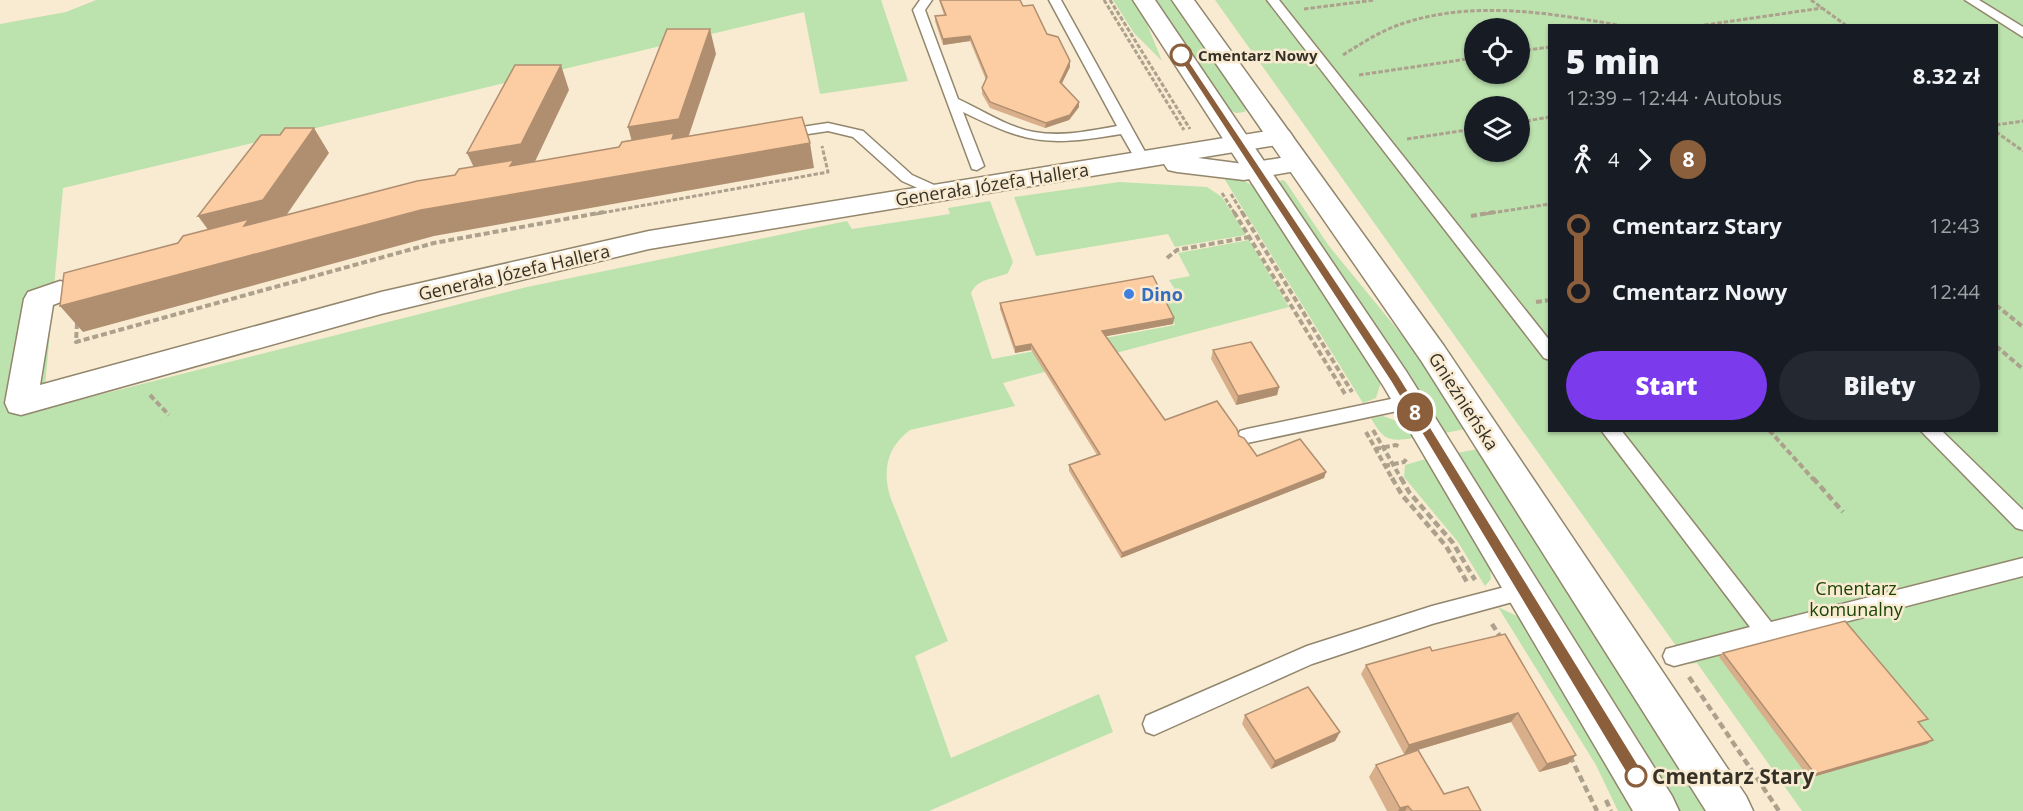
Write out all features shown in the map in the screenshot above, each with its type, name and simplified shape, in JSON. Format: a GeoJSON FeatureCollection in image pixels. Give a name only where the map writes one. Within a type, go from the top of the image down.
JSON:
{"type":"FeatureCollection","features":[{"type":"Feature","properties":{"kind":"main road"},"geometry":{"type":"LineString","coordinates":[[1144,0],[1410,402],[1658,811]]}},
{"type":"Feature","properties":{"kind":"main road","name":"Gnieźnieńska"},"geometry":{"type":"LineString","coordinates":[[1183,0],[1432,354],[1731,811]]}},
{"type":"Feature","properties":{"kind":"main road","name":"Generała Józefa Hallera"},"geometry":{"type":"LineString","coordinates":[[70,289],[39,299],[21,403],[381,303],[649,240],[1142,159],[1206,161],[1244,172],[1248,156],[1289,150]]}},
{"type":"Feature","properties":{"kind":"lane"},"geometry":{"type":"LineString","coordinates":[[926,0],[919,10],[977,166]]}},
{"type":"Feature","properties":{"kind":"lane"},"geometry":{"type":"LineString","coordinates":[[1055,0],[1142,159]]}},
{"type":"Feature","properties":{"kind":"lane"},"geometry":{"type":"LineString","coordinates":[[1971,0],[2023,33]]}},
{"type":"Feature","properties":{"kind":"lane"},"geometry":{"type":"LineString","coordinates":[[1278,6],[1548,351]]}},
{"type":"Feature","properties":{"kind":"lane"},"geometry":{"type":"LineString","coordinates":[[952,101],[1024,134],[1040,137],[1062,138],[1125,129]]}},
{"type":"Feature","properties":{"kind":"lane"},"geometry":{"type":"LineString","coordinates":[[767,137],[819,128],[844,129],[858,134],[907,178],[938,192]]}},
{"type":"Feature","properties":{"kind":"lane"},"geometry":{"type":"LineString","coordinates":[[1247,436],[1364,421],[1410,402]]}},
{"type":"Feature","properties":{"kind":"lane"},"geometry":{"type":"LineString","coordinates":[[1612,432],[1766,631]]}},
{"type":"Feature","properties":{"kind":"lane"},"geometry":{"type":"LineString","coordinates":[[1931,432],[2023,522]]}},
{"type":"Feature","properties":{"kind":"lane"},"geometry":{"type":"LineString","coordinates":[[1674,656],[2023,567]]}},
{"type":"Feature","properties":{"kind":"lane"},"geometry":{"type":"LineString","coordinates":[[1154,724],[1307,656],[1479,595],[1524,591]]}},
{"type":"Feature","properties":{"kind":"path"},"geometry":{"type":"LineString","coordinates":[[1104,0],[1341,373],[1375,448],[1401,495],[1446,546],[1479,595]]}},
{"type":"Feature","properties":{"kind":"path"},"geometry":{"type":"LineString","coordinates":[[1110,0],[1345,395]]}},
{"type":"Feature","properties":{"kind":"path"},"geometry":{"type":"LineString","coordinates":[[1278,6],[1375,0]]}},
{"type":"Feature","properties":{"kind":"path"},"geometry":{"type":"LineString","coordinates":[[1810,0],[1844,24]]}},
{"type":"Feature","properties":{"kind":"path"},"geometry":{"type":"LineString","coordinates":[[1712,24],[1822,8]]}},
{"type":"Feature","properties":{"kind":"path"},"geometry":{"type":"LineString","coordinates":[[1330,73],[1340,57],[1375,36],[1405,23],[1446,14],[1524,10],[1611,24]]}},
{"type":"Feature","properties":{"kind":"path"},"geometry":{"type":"LineString","coordinates":[[1530,50],[1548,47]]}},
{"type":"Feature","properties":{"kind":"path"},"geometry":{"type":"LineString","coordinates":[[1330,73],[1464,59]]}},
{"type":"Feature","properties":{"kind":"path"},"geometry":{"type":"LineString","coordinates":[[1530,120],[1548,117]]}},
{"type":"Feature","properties":{"kind":"path"},"geometry":{"type":"LineString","coordinates":[[1998,125],[2023,121]]}},
{"type":"Feature","properties":{"kind":"path"},"geometry":{"type":"LineString","coordinates":[[70,289],[76,342],[434,243],[828,172],[819,128]]}},
{"type":"Feature","properties":{"kind":"path"},"geometry":{"type":"LineString","coordinates":[[1384,142],[1464,130]]}},
{"type":"Feature","properties":{"kind":"path"},"geometry":{"type":"LineString","coordinates":[[1998,133],[2023,151]]}},
{"type":"Feature","properties":{"kind":"path"},"geometry":{"type":"LineString","coordinates":[[1463,218],[1548,204]]}},
{"type":"Feature","properties":{"kind":"path"},"geometry":{"type":"LineString","coordinates":[[1167,258],[1177,250],[1250,237]]}},
{"type":"Feature","properties":{"kind":"path"},"geometry":{"type":"LineString","coordinates":[[1998,307],[2023,327]]}},
{"type":"Feature","properties":{"kind":"path"},"geometry":{"type":"LineString","coordinates":[[1998,348],[2023,369]]}},
{"type":"Feature","properties":{"kind":"path"},"geometry":{"type":"LineString","coordinates":[[1364,421],[1383,447],[1409,492],[1453,543],[1504,641]]}},
{"type":"Feature","properties":{"kind":"path"},"geometry":{"type":"LineString","coordinates":[[1771,432],[1843,512]]}},
{"type":"Feature","properties":{"kind":"path"},"geometry":{"type":"LineString","coordinates":[[1375,448],[1396,445],[1407,453],[1408,457],[1404,462],[1384,466]]}},
{"type":"Feature","properties":{"kind":"path"},"geometry":{"type":"LineString","coordinates":[[1569,755],[1597,811]]}},
{"type":"Feature","properties":{"kind":"green space"},"geometry":{"type":"Polygon","coordinates":[[[96,0],[881,0],[908,81],[820,94],[804,12],[63,188],[43,409],[527,287],[847,221],[852,229],[950,214],[948,208],[990,201],[1013,262],[1008,273],[982,281],[971,293],[992,359],[1175,325],[1160,294],[1176,291],[1169,280],[1190,276],[1178,253],[1249,240],[1289,307],[1003,383],[1015,406],[910,430],[896,445],[888,461],[887,479],[891,499],[948,641],[915,656],[951,758],[1099,694],[1113,732],[929,811],[0,811],[0,24],[66,12],[96,0]]]}},
{"type":"Feature","properties":{"kind":"green space"},"geometry":{"type":"Polygon","coordinates":[[[1113,0],[1133,0],[1144,17],[1162,61],[1134,33],[1113,0]]]}},
{"type":"Feature","properties":{"kind":"green space"},"geometry":{"type":"Polygon","coordinates":[[[1156,0],[1171,0],[1246,107],[1245,112],[1236,113],[1229,110],[1156,0]]]}},
{"type":"Feature","properties":{"kind":"green space","name":"Cmentarz komunalny"},"geometry":{"type":"Polygon","coordinates":[[[1215,0],[2023,0],[2023,811],[1802,811],[1697,663],[1689,664],[1215,0]]]}},
{"type":"Feature","properties":{"kind":"green space"},"geometry":{"type":"Polygon","coordinates":[[[1222,175],[1238,178],[1254,186],[1381,382],[1376,398],[1363,403],[1222,175]]]}},
{"type":"Feature","properties":{"kind":"green space"},"geometry":{"type":"Polygon","coordinates":[[[1285,181],[1329,246],[1410,345],[1465,429],[1445,433],[1278,182],[1285,181]]]}},
{"type":"Feature","properties":{"kind":"green space"},"geometry":{"type":"Polygon","coordinates":[[[1119,182],[1207,187],[1222,197],[1246,235],[1175,247],[1168,234],[1036,256],[1014,197],[1119,182]]]}},
{"type":"Feature","properties":{"kind":"green space"},"geometry":{"type":"Polygon","coordinates":[[[1383,416],[1405,424],[1413,438],[1398,440],[1383,435],[1371,418],[1383,416]]]}},
{"type":"Feature","properties":{"kind":"green space"},"geometry":{"type":"Polygon","coordinates":[[[1478,449],[1710,811],[1679,811],[1457,453],[1478,449]]]}},
{"type":"Feature","properties":{"kind":"green space"},"geometry":{"type":"Polygon","coordinates":[[[1426,459],[1490,567],[1491,579],[1485,586],[1458,542],[1404,477],[1405,465],[1426,459]]]}},
{"type":"Feature","properties":{"kind":"green space"},"geometry":{"type":"Polygon","coordinates":[[[1498,607],[1521,618],[1636,811],[1618,811],[1596,765],[1498,607]]]}},
{"type":"Feature","properties":{"kind":"building"},"geometry":{"type":"Polygon","coordinates":[[[940,0],[1020,0],[1023,6],[1033,5],[1047,34],[1058,37],[1070,61],[1060,82],[1079,102],[1070,115],[1046,123],[990,102],[982,88],[987,77],[970,36],[943,39],[935,16],[946,15],[940,0]]]}},
{"type":"Feature","properties":{"kind":"building"},"geometry":{"type":"Polygon","coordinates":[[[667,29],[710,29],[679,119],[628,127],[667,29]]]}},
{"type":"Feature","properties":{"kind":"building"},"geometry":{"type":"Polygon","coordinates":[[[515,65],[561,65],[521,144],[467,153],[515,65]]]}},
{"type":"Feature","properties":{"kind":"building"},"geometry":{"type":"Polygon","coordinates":[[[802,117],[810,143],[421,210],[60,306],[64,273],[178,243],[183,236],[249,219],[244,226],[417,181],[455,175],[459,169],[514,160],[510,166],[619,147],[622,142],[674,133],[672,139],[802,117]]]}},
{"type":"Feature","properties":{"kind":"building"},"geometry":{"type":"Polygon","coordinates":[[[285,128],[314,128],[263,200],[198,216],[261,135],[280,135],[285,128]]]}},
{"type":"Feature","properties":{"kind":"building"},"geometry":{"type":"Polygon","coordinates":[[[1153,276],[1174,318],[1102,331],[1165,420],[1217,401],[1237,429],[1239,436],[1244,438],[1257,456],[1300,439],[1326,472],[1122,553],[1069,465],[1100,454],[1031,344],[1015,347],[1000,303],[1153,276]]]}},
{"type":"Feature","properties":{"kind":"building"},"geometry":{"type":"Polygon","coordinates":[[[1251,342],[1279,387],[1238,396],[1213,350],[1251,342]]]}},
{"type":"Feature","properties":{"kind":"building"},"geometry":{"type":"Polygon","coordinates":[[[1845,621],[1928,719],[1918,722],[1933,740],[1815,774],[1723,653],[1845,621]]]}},
{"type":"Feature","properties":{"kind":"building"},"geometry":{"type":"Polygon","coordinates":[[[1505,634],[1576,755],[1547,764],[1518,713],[1409,745],[1366,665],[1430,647],[1432,651],[1505,634]]]}},
{"type":"Feature","properties":{"kind":"building"},"geometry":{"type":"Polygon","coordinates":[[[1308,687],[1340,732],[1275,761],[1245,715],[1308,687]]]}},
{"type":"Feature","properties":{"kind":"building"},"geometry":{"type":"Polygon","coordinates":[[[1418,750],[1444,794],[1468,787],[1481,811],[1412,811],[1408,806],[1400,808],[1376,765],[1418,750]]]}},
{"type":"Feature","properties":{"kind":"bus line","name":"8"},"geometry":{"type":"LineString","coordinates":[[1181,55],[1395,379],[1636,776]]}},
{"type":"Feature","properties":{"kind":"place","name":"Cmentarz Nowy"},"geometry":{"type":"Point","coordinates":[1181,55]}},
{"type":"Feature","properties":{"kind":"place","name":"Dino"},"geometry":{"type":"Point","coordinates":[1129,294]}},
{"type":"Feature","properties":{"kind":"place","name":"Cmentarz Stary"},"geometry":{"type":"Point","coordinates":[1636,776]}}]}
